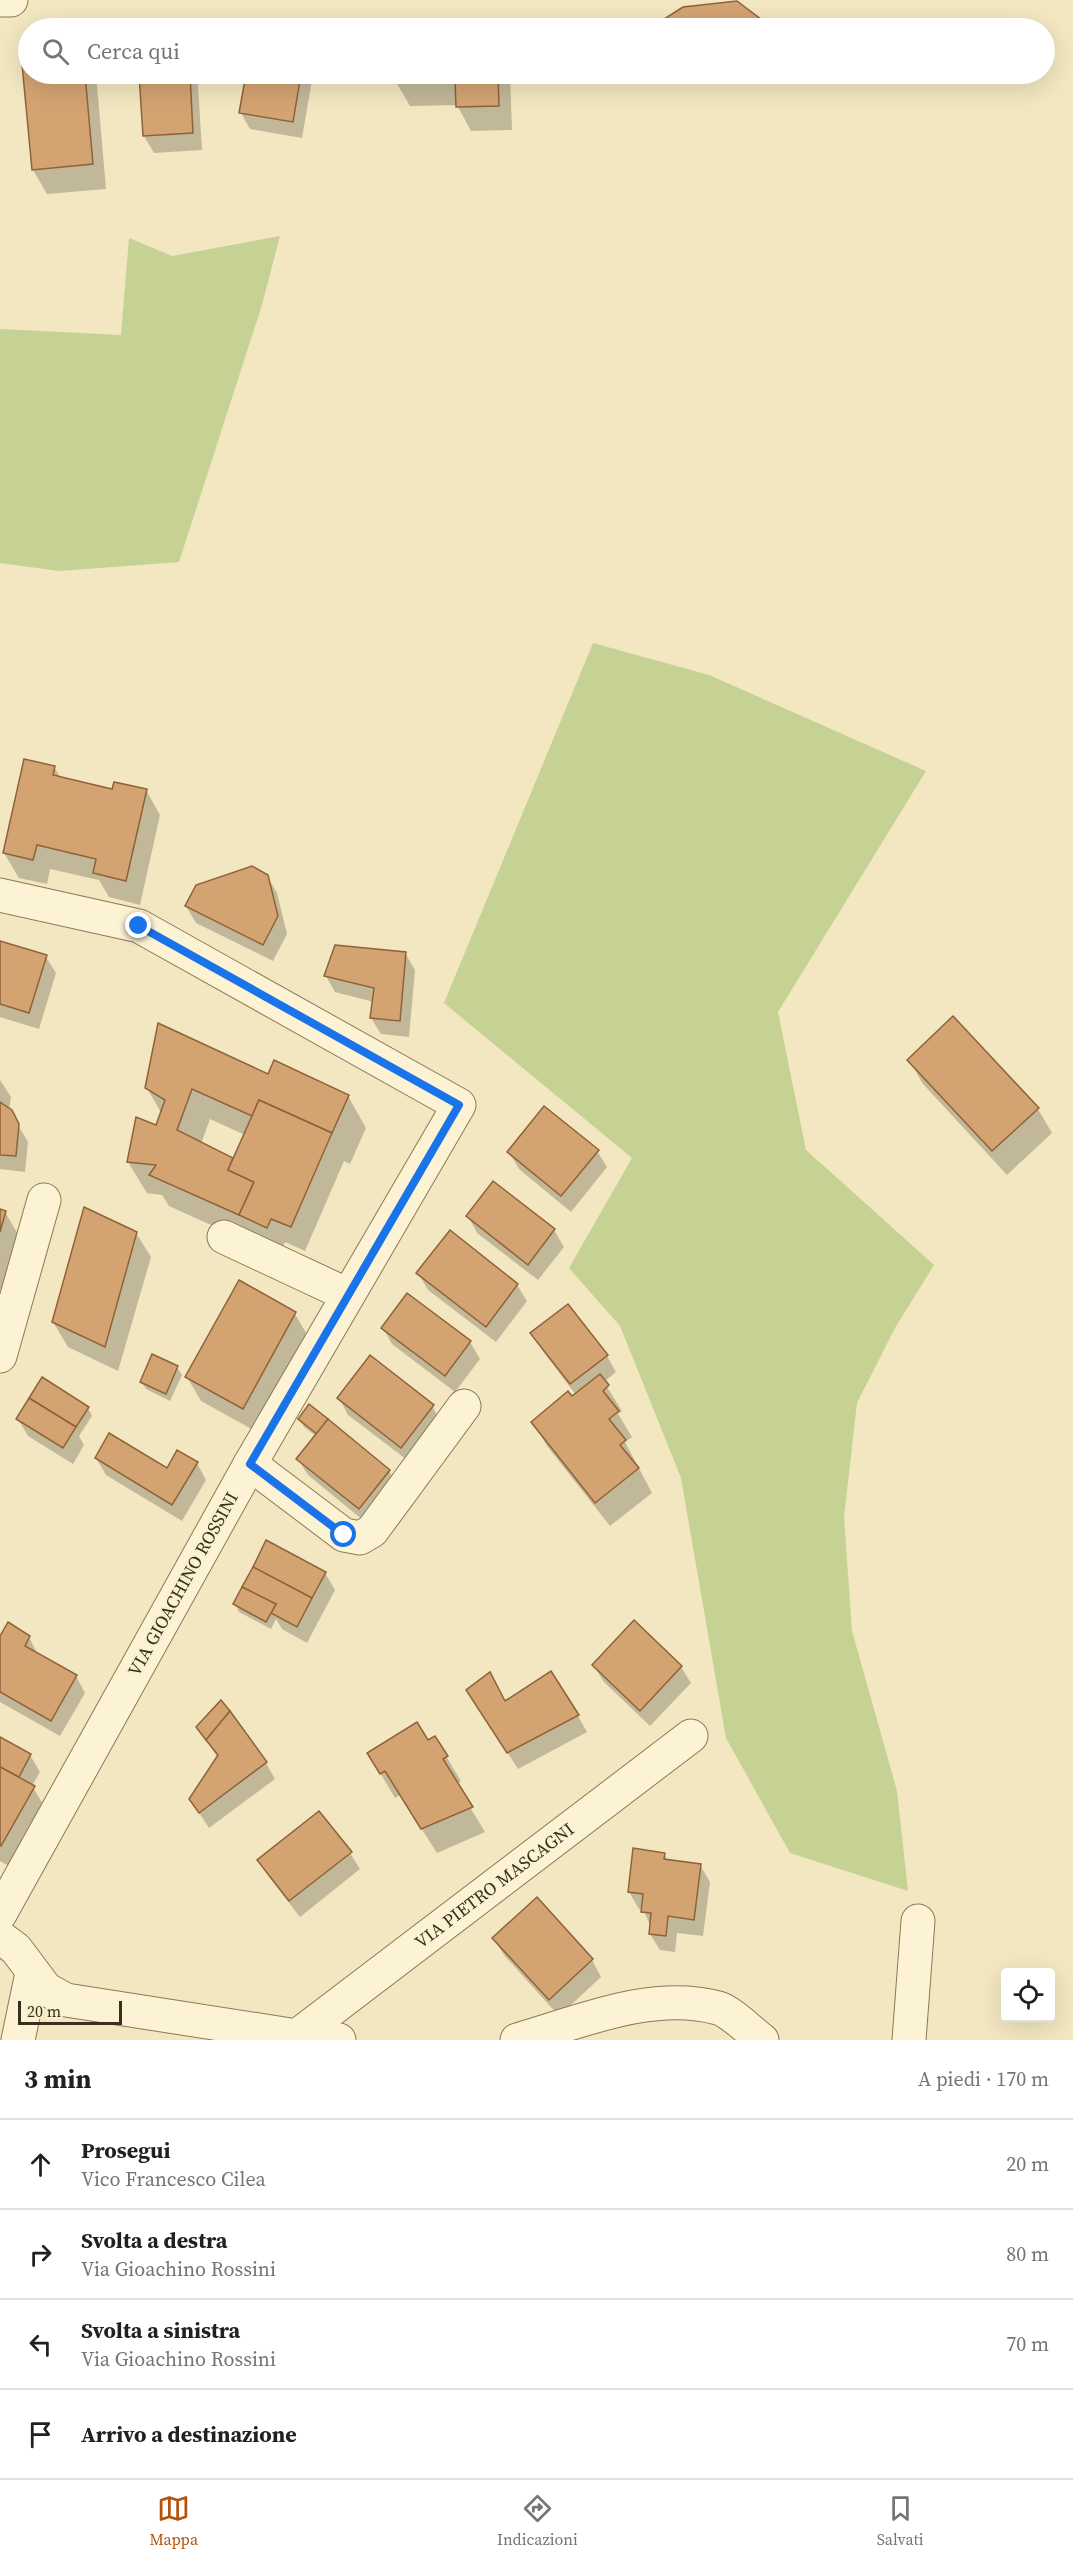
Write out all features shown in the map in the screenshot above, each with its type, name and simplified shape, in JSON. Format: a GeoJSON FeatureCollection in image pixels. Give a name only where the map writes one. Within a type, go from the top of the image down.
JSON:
{"type":"FeatureCollection","features":[{"type":"Feature","properties":{"kind":"street"},"geometry":{"type":"LineString","coordinates":[[0,0],[11,0]]}},
{"type":"Feature","properties":{"kind":"street","name":"VIA GIOACHINO ROSSINI"},"geometry":{"type":"LineString","coordinates":[[0,895],[139,926],[459,1105],[250,1464],[0,1914]]}},
{"type":"Feature","properties":{"kind":"street"},"geometry":{"type":"LineString","coordinates":[[0,1356],[44,1200]]}},
{"type":"Feature","properties":{"kind":"street"},"geometry":{"type":"LineString","coordinates":[[224,1237],[348,1295]]}},
{"type":"Feature","properties":{"kind":"street"},"geometry":{"type":"LineString","coordinates":[[250,1464],[344,1535],[360,1538],[372,1531],[464,1406]]}},
{"type":"Feature","properties":{"kind":"street","name":"VIA PIETRO MASCAGNI"},"geometry":{"type":"LineString","coordinates":[[297,2036],[691,1736]]}},
{"type":"Feature","properties":{"kind":"street"},"geometry":{"type":"LineString","coordinates":[[909,2040],[918,1921]]}},
{"type":"Feature","properties":{"kind":"street"},"geometry":{"type":"LineString","coordinates":[[0,1937],[16,1949],[46,1989],[66,2000],[297,2036],[339,2040]]}},
{"type":"Feature","properties":{"kind":"street"},"geometry":{"type":"LineString","coordinates":[[18,2040],[32,1973]]}},
{"type":"Feature","properties":{"kind":"street"},"geometry":{"type":"LineString","coordinates":[[517,2040],[638,2006],[679,2003],[720,2008],[762,2040]]}},
{"type":"Feature","properties":{"kind":"green space"},"geometry":{"type":"Polygon","coordinates":[[[280,236],[262,305],[179,562],[59,571],[0,563],[0,329],[121,335],[129,238],[172,256],[280,236]]]}},
{"type":"Feature","properties":{"kind":"green space"},"geometry":{"type":"Polygon","coordinates":[[[593,643],[709,675],[926,771],[778,1012],[806,1150],[934,1265],[895,1328],[857,1403],[844,1517],[852,1631],[897,1791],[908,1891],[790,1853],[726,1738],[681,1478],[620,1326],[569,1268],[632,1158],[444,1003],[593,643]]]}},
{"type":"Feature","properties":{"kind":"building"},"geometry":{"type":"Polygon","coordinates":[[[737,1],[759,18],[666,18],[683,7],[737,1]]]}},
{"type":"Feature","properties":{"kind":"building"},"geometry":{"type":"Polygon","coordinates":[[[24,84],[86,84],[93,164],[32,170],[24,84]]]}},
{"type":"Feature","properties":{"kind":"building"},"geometry":{"type":"Polygon","coordinates":[[[140,84],[191,84],[193,133],[143,136],[140,84]]]}},
{"type":"Feature","properties":{"kind":"building"},"geometry":{"type":"Polygon","coordinates":[[[244,84],[299,84],[293,122],[239,113],[244,84]]]}},
{"type":"Feature","properties":{"kind":"building"},"geometry":{"type":"Polygon","coordinates":[[[455,84],[498,84],[499,106],[456,107],[455,84]]]}},
{"type":"Feature","properties":{"kind":"building"},"geometry":{"type":"Polygon","coordinates":[[[24,759],[55,766],[53,775],[112,789],[114,782],[147,789],[126,881],[93,873],[96,859],[37,845],[33,860],[3,853],[24,759]]]}},
{"type":"Feature","properties":{"kind":"building"},"geometry":{"type":"Polygon","coordinates":[[[252,866],[268,875],[278,916],[263,945],[185,906],[196,885],[252,866]]]}},
{"type":"Feature","properties":{"kind":"building"},"geometry":{"type":"Polygon","coordinates":[[[0,941],[47,955],[29,1013],[0,1004],[0,941]]]}},
{"type":"Feature","properties":{"kind":"building"},"geometry":{"type":"Polygon","coordinates":[[[335,945],[406,952],[400,1021],[370,1018],[374,988],[324,976],[335,945]]]}},
{"type":"Feature","properties":{"kind":"building"},"geometry":{"type":"Polygon","coordinates":[[[953,1016],[1039,1108],[992,1151],[907,1060],[953,1016]]]}},
{"type":"Feature","properties":{"kind":"building"},"geometry":{"type":"Polygon","coordinates":[[[158,1023],[268,1074],[274,1060],[349,1095],[332,1133],[259,1100],[252,1116],[192,1089],[177,1130],[233,1158],[228,1170],[254,1182],[239,1215],[149,1175],[156,1165],[127,1162],[136,1117],[156,1125],[165,1100],[145,1088],[158,1023]]]}},
{"type":"Feature","properties":{"kind":"building"},"geometry":{"type":"Polygon","coordinates":[[[259,1100],[332,1133],[291,1227],[271,1219],[267,1228],[239,1215],[254,1182],[228,1170],[259,1100]]]}},
{"type":"Feature","properties":{"kind":"building"},"geometry":{"type":"Polygon","coordinates":[[[0,1102],[12,1110],[19,1124],[16,1156],[0,1155],[0,1102]]]}},
{"type":"Feature","properties":{"kind":"building"},"geometry":{"type":"Polygon","coordinates":[[[544,1106],[599,1150],[561,1196],[507,1152],[544,1106]]]}},
{"type":"Feature","properties":{"kind":"building"},"geometry":{"type":"Polygon","coordinates":[[[493,1181],[555,1229],[528,1265],[466,1216],[493,1181]]]}},
{"type":"Feature","properties":{"kind":"building"},"geometry":{"type":"Polygon","coordinates":[[[84,1207],[137,1232],[105,1347],[52,1322],[84,1207]]]}},
{"type":"Feature","properties":{"kind":"building"},"geometry":{"type":"Polygon","coordinates":[[[0,1209],[6,1211],[0,1232],[0,1209]]]}},
{"type":"Feature","properties":{"kind":"building"},"geometry":{"type":"Polygon","coordinates":[[[450,1230],[518,1284],[486,1327],[416,1273],[450,1230]]]}},
{"type":"Feature","properties":{"kind":"building"},"geometry":{"type":"Polygon","coordinates":[[[239,1280],[296,1312],[243,1409],[185,1377],[239,1280]]]}},
{"type":"Feature","properties":{"kind":"building"},"geometry":{"type":"Polygon","coordinates":[[[407,1293],[471,1341],[445,1376],[381,1328],[407,1293]]]}},
{"type":"Feature","properties":{"kind":"building"},"geometry":{"type":"Polygon","coordinates":[[[568,1304],[608,1355],[570,1384],[530,1333],[568,1304]]]}},
{"type":"Feature","properties":{"kind":"building"},"geometry":{"type":"Polygon","coordinates":[[[152,1354],[178,1366],[166,1394],[140,1382],[152,1354]]]}},
{"type":"Feature","properties":{"kind":"building"},"geometry":{"type":"Polygon","coordinates":[[[370,1355],[434,1405],[401,1448],[337,1398],[370,1355]]]}},
{"type":"Feature","properties":{"kind":"building"},"geometry":{"type":"Polygon","coordinates":[[[600,1374],[609,1385],[603,1391],[619,1411],[609,1419],[626,1440],[620,1445],[639,1468],[595,1503],[531,1422],[568,1391],[572,1396],[600,1374]]]}},
{"type":"Feature","properties":{"kind":"building"},"geometry":{"type":"Polygon","coordinates":[[[42,1377],[89,1407],[76,1427],[29,1398],[42,1377]]]}},
{"type":"Feature","properties":{"kind":"building"},"geometry":{"type":"Polygon","coordinates":[[[29,1398],[76,1427],[63,1448],[16,1419],[29,1398]]]}},
{"type":"Feature","properties":{"kind":"building"},"geometry":{"type":"Polygon","coordinates":[[[309,1404],[328,1419],[317,1434],[298,1419],[309,1404]]]}},
{"type":"Feature","properties":{"kind":"building"},"geometry":{"type":"Polygon","coordinates":[[[328,1419],[390,1470],[359,1509],[296,1459],[328,1419]]]}},
{"type":"Feature","properties":{"kind":"building"},"geometry":{"type":"Polygon","coordinates":[[[109,1433],[167,1468],[177,1450],[198,1462],[172,1505],[95,1458],[109,1433]]]}},
{"type":"Feature","properties":{"kind":"building"},"geometry":{"type":"Polygon","coordinates":[[[266,1540],[326,1572],[312,1598],[253,1567],[266,1540]]]}},
{"type":"Feature","properties":{"kind":"building"},"geometry":{"type":"Polygon","coordinates":[[[253,1567],[312,1598],[297,1627],[271,1613],[276,1604],[242,1587],[253,1567]]]}},
{"type":"Feature","properties":{"kind":"building"},"geometry":{"type":"Polygon","coordinates":[[[242,1587],[276,1604],[266,1622],[233,1604],[242,1587]]]}},
{"type":"Feature","properties":{"kind":"building"},"geometry":{"type":"Polygon","coordinates":[[[634,1620],[682,1666],[640,1711],[592,1665],[634,1620]]]}},
{"type":"Feature","properties":{"kind":"building"},"geometry":{"type":"Polygon","coordinates":[[[8,1622],[30,1636],[25,1646],[77,1675],[51,1721],[0,1692],[0,1636],[8,1622]]]}},
{"type":"Feature","properties":{"kind":"building"},"geometry":{"type":"Polygon","coordinates":[[[551,1671],[579,1715],[507,1753],[466,1690],[490,1672],[505,1701],[551,1671]]]}},
{"type":"Feature","properties":{"kind":"building"},"geometry":{"type":"Polygon","coordinates":[[[221,1700],[230,1711],[206,1740],[196,1727],[221,1700]]]}},
{"type":"Feature","properties":{"kind":"building"},"geometry":{"type":"Polygon","coordinates":[[[230,1711],[267,1762],[199,1813],[189,1799],[218,1755],[206,1740],[230,1711]]]}},
{"type":"Feature","properties":{"kind":"building"},"geometry":{"type":"Polygon","coordinates":[[[417,1722],[428,1740],[435,1736],[448,1756],[443,1759],[473,1807],[421,1829],[385,1771],[380,1774],[367,1753],[417,1722]]]}},
{"type":"Feature","properties":{"kind":"building"},"geometry":{"type":"Polygon","coordinates":[[[0,1737],[31,1754],[19,1777],[0,1767],[0,1737]]]}},
{"type":"Feature","properties":{"kind":"building"},"geometry":{"type":"Polygon","coordinates":[[[0,1767],[35,1786],[1,1846],[0,1845],[0,1767]]]}},
{"type":"Feature","properties":{"kind":"building"},"geometry":{"type":"Polygon","coordinates":[[[319,1811],[352,1852],[289,1901],[257,1860],[319,1811]]]}},
{"type":"Feature","properties":{"kind":"building"},"geometry":{"type":"Polygon","coordinates":[[[633,1848],[665,1853],[664,1859],[701,1864],[694,1920],[668,1916],[666,1936],[649,1934],[651,1913],[641,1912],[643,1894],[628,1892],[633,1848]]]}},
{"type":"Feature","properties":{"kind":"building"},"geometry":{"type":"Polygon","coordinates":[[[537,1897],[593,1959],[549,2000],[492,1938],[537,1897]]]}},
{"type":"Feature","properties":{"kind":"route"},"geometry":{"type":"LineString","coordinates":[[139,926],[459,1105],[250,1464],[344,1535]]}}]}
